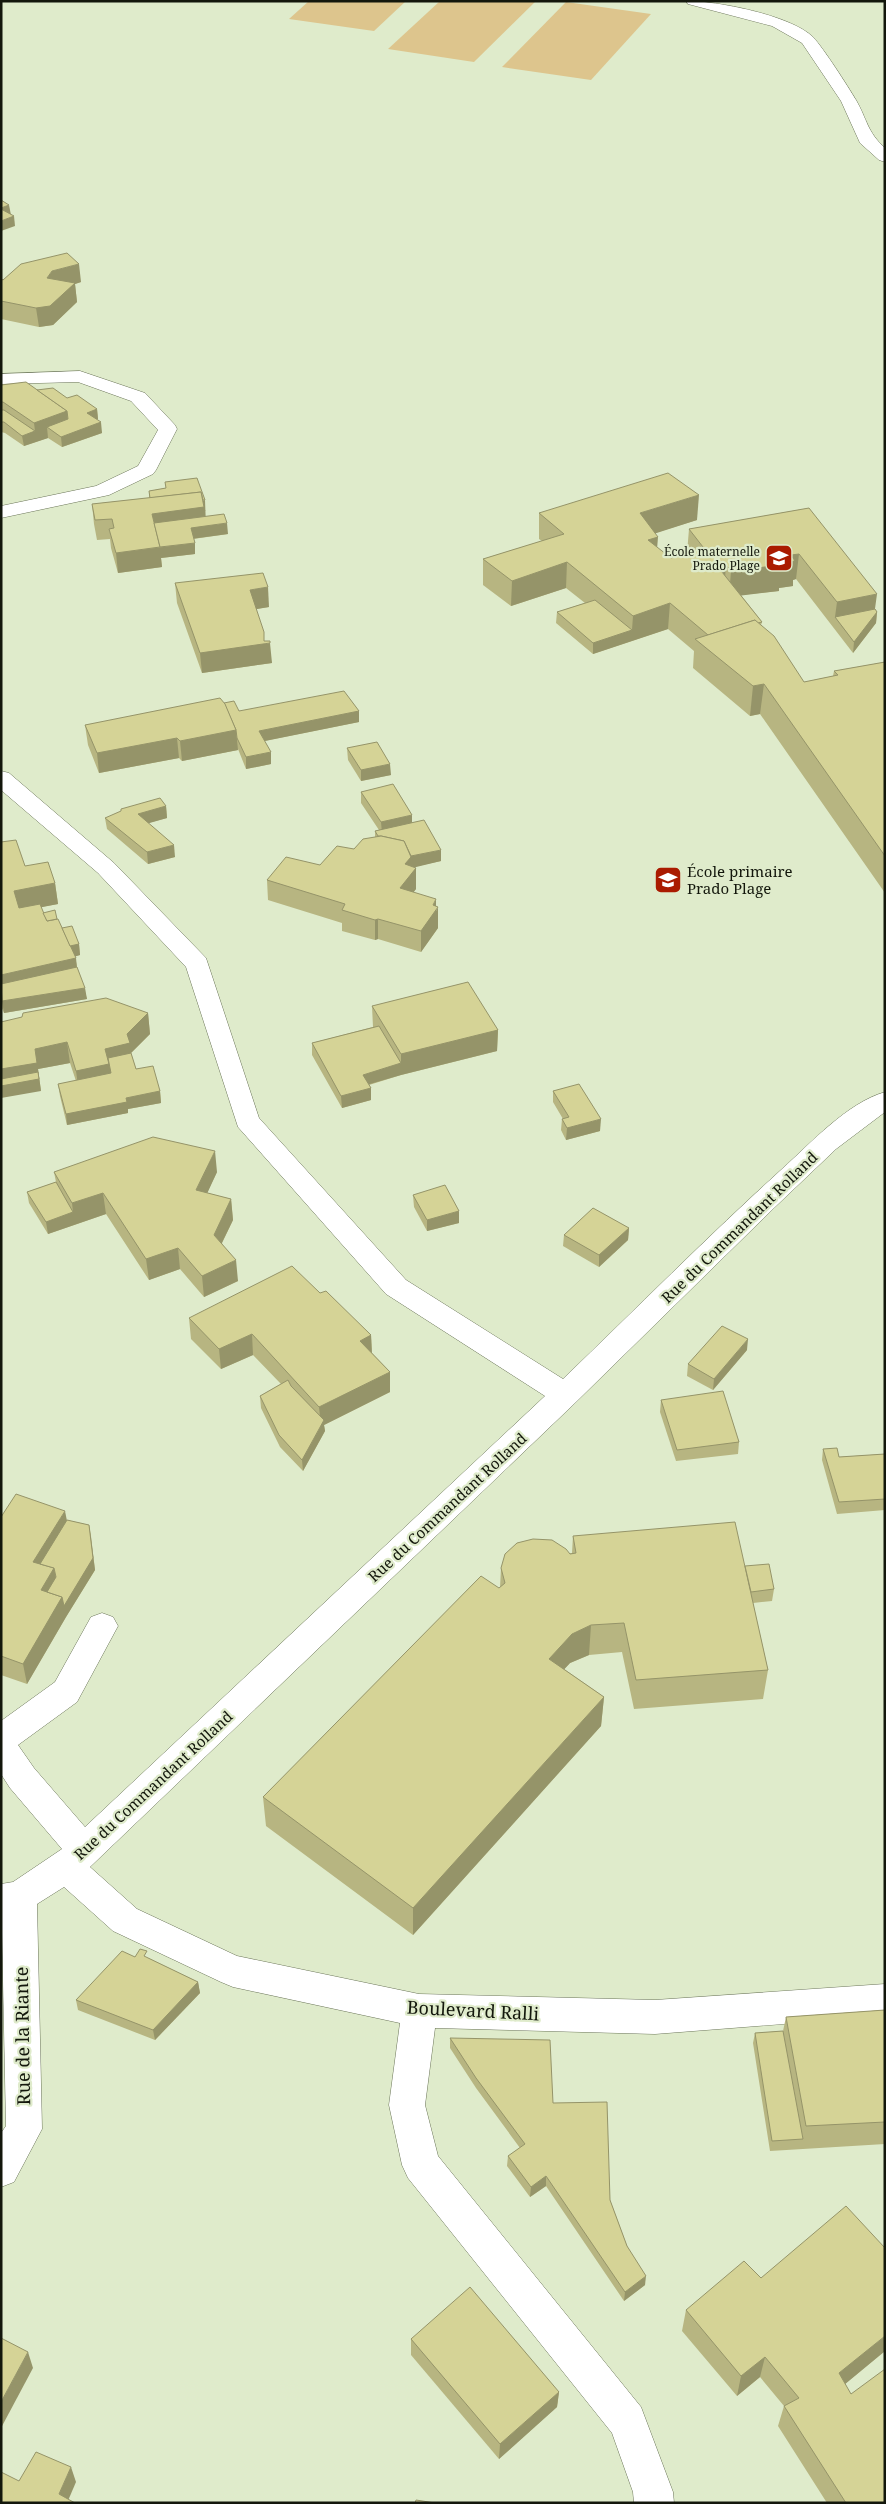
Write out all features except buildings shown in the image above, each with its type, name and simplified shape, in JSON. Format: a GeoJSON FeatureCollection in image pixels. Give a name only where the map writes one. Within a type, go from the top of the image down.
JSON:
{"type":"FeatureCollection","features":[{"type":"Feature","properties":{"kind":"street"},"geometry":{"type":"LineString","coordinates":[[693,1],[776,23],[807,40],[848,101],[866,140],[885,157]]}},
{"type":"Feature","properties":{"kind":"street"},"geometry":{"type":"LineString","coordinates":[[1,379],[80,376],[138,397],[168,428],[146,470],[102,491],[1,512]]}},
{"type":"Feature","properties":{"kind":"street"},"geometry":{"type":"LineString","coordinates":[[1,778],[106,868],[196,964],[247,1121],[396,1287],[565,1396]]}},
{"type":"Feature","properties":{"kind":"street","name":"Rue du Commandant Rolland"},"geometry":{"type":"LineString","coordinates":[[10,1898],[75,1858],[565,1396],[764,1201],[827,1143],[868,1110],[885,1102]]}},
{"type":"Feature","properties":{"kind":"street"},"geometry":{"type":"LineString","coordinates":[[1,1739],[66,1692],[102,1626]]}},
{"type":"Feature","properties":{"kind":"street","name":"Boulevard Ralli"},"geometry":{"type":"LineString","coordinates":[[1,1746],[75,1858],[125,1920],[233,1971],[419,2011],[654,2017],[885,2000]]}},
{"type":"Feature","properties":{"kind":"street","name":"Rue de la Riante"},"geometry":{"type":"LineString","coordinates":[[1,2169],[24,2129],[10,1898]]}},
{"type":"Feature","properties":{"kind":"street"},"geometry":{"type":"LineString","coordinates":[[419,2011],[407,2105],[421,2165],[627,2421],[653,2492],[654,2503]]}},
{"type":"Feature","properties":{"kind":"shaded area"},"geometry":{"type":"Polygon","coordinates":[[[309,1],[406,1],[374,31],[289,19],[309,1]]]}},
{"type":"Feature","properties":{"kind":"shaded area"},"geometry":{"type":"Polygon","coordinates":[[[440,1],[536,1],[474,62],[388,49],[440,1]]]}},
{"type":"Feature","properties":{"kind":"shaded area"},"geometry":{"type":"Polygon","coordinates":[[[566,2],[651,14],[591,80],[502,67],[566,2]]]}},
{"type":"Feature","properties":{"kind":"place","name":"École maternelle Prado Plage"},"geometry":{"type":"Point","coordinates":[779,558]}},
{"type":"Feature","properties":{"kind":"place","name":"École primaire Prado Plage"},"geometry":{"type":"Point","coordinates":[668,880]}}]}
